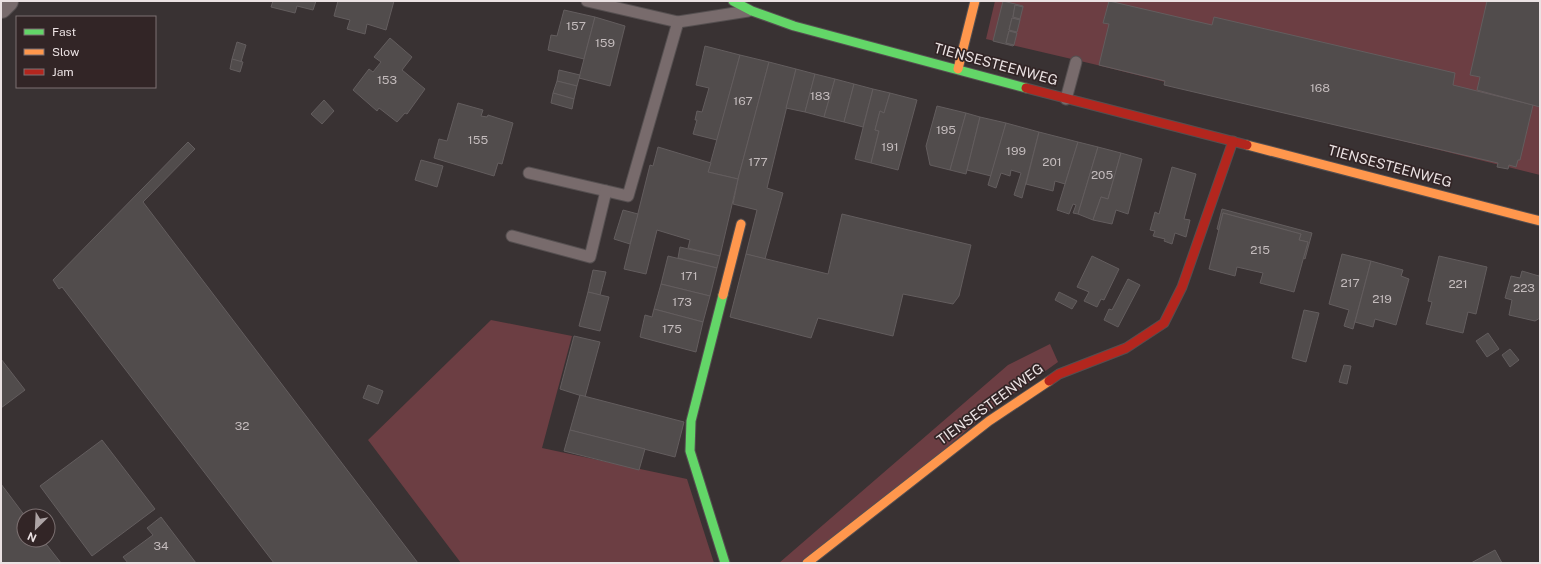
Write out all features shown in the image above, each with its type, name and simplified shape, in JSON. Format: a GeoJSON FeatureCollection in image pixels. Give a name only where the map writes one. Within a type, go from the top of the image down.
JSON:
{"type":"FeatureCollection","features":[{"type":"Feature","properties":{"kind":"street"},"geometry":{"type":"LineString","coordinates":[[1,7],[7,1]]}},
{"type":"Feature","properties":{"kind":"street","name":"TIENSESTEENWEG"},"geometry":{"type":"LineString","coordinates":[[733,1],[752,11],[794,26],[1066,99],[1540,221]]}},
{"type":"Feature","properties":{"kind":"street"},"geometry":{"type":"LineString","coordinates":[[958,69],[975,1]]}},
{"type":"Feature","properties":{"kind":"street","name":"TIENSESTEENWEG"},"geometry":{"type":"LineString","coordinates":[[807,563],[989,421],[1059,374],[1104,358],[1126,348],[1164,322],[1182,287],[1233,141]]}},
{"type":"Feature","properties":{"kind":"street"},"geometry":{"type":"LineString","coordinates":[[725,563],[690,451],[691,421],[741,224]]}},
{"type":"Feature","properties":{"kind":"lane","name":"TIENSESTEENWEG"},"geometry":{"type":"LineString","coordinates":[[587,1],[678,22],[752,11]]}},
{"type":"Feature","properties":{"kind":"lane"},"geometry":{"type":"LineString","coordinates":[[529,173],[628,196],[678,22]]}},
{"type":"Feature","properties":{"kind":"lane"},"geometry":{"type":"LineString","coordinates":[[1066,99],[1076,62]]}},
{"type":"Feature","properties":{"kind":"lane"},"geometry":{"type":"LineString","coordinates":[[512,236],[590,257],[606,191]]}},
{"type":"Feature","properties":{"kind":"shaded area"},"geometry":{"type":"Polygon","coordinates":[[[995,1],[1540,1],[1540,175],[1093,64],[986,39],[995,1]]]}},
{"type":"Feature","properties":{"kind":"shaded area"},"geometry":{"type":"Polygon","coordinates":[[[491,320],[572,336],[542,448],[687,479],[714,563],[461,563],[368,440],[491,320]]]}},
{"type":"Feature","properties":{"kind":"shaded area"},"geometry":{"type":"Polygon","coordinates":[[[1050,344],[1058,362],[988,412],[812,563],[779,563],[1008,365],[1050,344]]]}},
{"type":"Feature","properties":{"kind":"building"},"geometry":{"type":"Polygon","coordinates":[[[273,1],[316,1],[313,10],[297,6],[295,13],[271,7],[273,1]]]}},
{"type":"Feature","properties":{"kind":"building"},"geometry":{"type":"Polygon","coordinates":[[[338,1],[394,1],[386,30],[367,24],[365,34],[347,29],[350,20],[334,16],[338,1]]]}},
{"type":"Feature","properties":{"kind":"building"},"geometry":{"type":"Polygon","coordinates":[[[1003,1],[1023,6],[1015,5],[1013,17],[1020,20],[1012,18],[1009,30],[1017,33],[1009,31],[1006,43],[1014,45],[1013,46],[993,41],[1003,1]]]}},
{"type":"Feature","properties":{"kind":"building"},"geometry":{"type":"Polygon","coordinates":[[[1109,1],[1212,25],[1214,17],[1455,73],[1453,85],[1533,105],[1520,160],[1518,160],[1516,167],[1509,165],[1508,169],[1497,167],[1498,163],[1164,85],[1165,81],[1099,65],[1109,24],[1103,23],[1109,1]]]}},
{"type":"Feature","properties":{"kind":"building"},"geometry":{"type":"Polygon","coordinates":[[[1487,1],[1540,1],[1540,107],[1477,90],[1480,77],[1470,75],[1487,1]]]}},
{"type":"Feature","properties":{"kind":"building"},"geometry":{"type":"Polygon","coordinates":[[[1015,5],[1023,7],[1020,19],[1013,17],[1015,5]]]}},
{"type":"Feature","properties":{"kind":"building"},"geometry":{"type":"Polygon","coordinates":[[[564,10],[595,17],[584,59],[548,50],[551,35],[557,36],[564,10]]]}},
{"type":"Feature","properties":{"kind":"building"},"geometry":{"type":"Polygon","coordinates":[[[595,17],[625,26],[610,86],[579,78],[595,17]]]}},
{"type":"Feature","properties":{"kind":"building"},"geometry":{"type":"Polygon","coordinates":[[[1012,18],[1020,20],[1017,32],[1009,30],[1012,18]]]}},
{"type":"Feature","properties":{"kind":"building"},"geometry":{"type":"Polygon","coordinates":[[[1009,31],[1017,33],[1014,45],[1006,43],[1009,31]]]}},
{"type":"Feature","properties":{"kind":"building"},"geometry":{"type":"Polygon","coordinates":[[[390,38],[412,57],[402,70],[425,89],[407,114],[405,113],[397,122],[379,108],[377,111],[353,90],[369,69],[373,72],[381,62],[374,57],[390,38]]]}},
{"type":"Feature","properties":{"kind":"building"},"geometry":{"type":"Polygon","coordinates":[[[237,42],[246,45],[241,62],[232,59],[237,42]]]}},
{"type":"Feature","properties":{"kind":"building"},"geometry":{"type":"Polygon","coordinates":[[[705,46],[740,55],[717,140],[693,134],[697,120],[695,120],[697,111],[702,112],[709,88],[696,85],[705,46]]]}},
{"type":"Feature","properties":{"kind":"building"},"geometry":{"type":"Polygon","coordinates":[[[740,55],[769,62],[738,179],[708,172],[740,55]]]}},
{"type":"Feature","properties":{"kind":"building"},"geometry":{"type":"Polygon","coordinates":[[[232,59],[243,62],[240,72],[230,69],[232,59]]]}},
{"type":"Feature","properties":{"kind":"building"},"geometry":{"type":"Polygon","coordinates":[[[769,62],[796,69],[767,188],[783,193],[765,259],[746,254],[757,210],[733,204],[738,179],[769,62]]]}},
{"type":"Feature","properties":{"kind":"building"},"geometry":{"type":"Polygon","coordinates":[[[796,69],[815,74],[805,112],[786,108],[796,69]]]}},
{"type":"Feature","properties":{"kind":"building"},"geometry":{"type":"Polygon","coordinates":[[[559,70],[580,75],[577,86],[557,81],[559,70]]]}},
{"type":"Feature","properties":{"kind":"building"},"geometry":{"type":"Polygon","coordinates":[[[815,74],[835,79],[824,117],[805,112],[815,74]]]}},
{"type":"Feature","properties":{"kind":"building"},"geometry":{"type":"Polygon","coordinates":[[[835,79],[854,84],[844,122],[824,117],[835,79]]]}},
{"type":"Feature","properties":{"kind":"building"},"geometry":{"type":"Polygon","coordinates":[[[557,81],[577,86],[574,99],[553,93],[557,81]]]}},
{"type":"Feature","properties":{"kind":"building"},"geometry":{"type":"Polygon","coordinates":[[[854,84],[873,89],[863,127],[844,122],[854,84]]]}},
{"type":"Feature","properties":{"kind":"building"},"geometry":{"type":"Polygon","coordinates":[[[873,89],[890,93],[884,113],[880,111],[875,130],[879,131],[871,163],[855,159],[873,89]]]}},
{"type":"Feature","properties":{"kind":"building"},"geometry":{"type":"Polygon","coordinates":[[[553,93],[574,99],[572,109],[551,103],[553,93]]]}},
{"type":"Feature","properties":{"kind":"building"},"geometry":{"type":"Polygon","coordinates":[[[890,93],[917,100],[898,170],[871,163],[879,131],[875,130],[880,111],[884,113],[890,93]]]}},
{"type":"Feature","properties":{"kind":"building"},"geometry":{"type":"Polygon","coordinates":[[[324,100],[334,111],[322,124],[311,114],[324,100]]]}},
{"type":"Feature","properties":{"kind":"building"},"geometry":{"type":"Polygon","coordinates":[[[458,103],[483,110],[481,116],[487,117],[488,115],[513,123],[502,164],[498,163],[494,176],[434,158],[439,139],[447,141],[458,103]]]}},
{"type":"Feature","properties":{"kind":"building"},"geometry":{"type":"Polygon","coordinates":[[[937,106],[966,113],[950,170],[930,165],[926,146],[937,106]]]}},
{"type":"Feature","properties":{"kind":"building"},"geometry":{"type":"Polygon","coordinates":[[[966,113],[980,117],[966,174],[950,170],[966,113]]]}},
{"type":"Feature","properties":{"kind":"building"},"geometry":{"type":"Polygon","coordinates":[[[980,117],[1006,123],[991,176],[967,170],[980,117]]]}},
{"type":"Feature","properties":{"kind":"building"},"geometry":{"type":"Polygon","coordinates":[[[1006,123],[1039,132],[1022,198],[1014,195],[1021,173],[1011,170],[1010,176],[1001,173],[996,188],[988,185],[1006,123]]]}},
{"type":"Feature","properties":{"kind":"building"},"geometry":{"type":"Polygon","coordinates":[[[1039,132],[1078,142],[1065,184],[1055,181],[1053,191],[1026,184],[1039,132]]]}},
{"type":"Feature","properties":{"kind":"building"},"geometry":{"type":"Polygon","coordinates":[[[188,142],[195,149],[143,202],[418,563],[274,563],[62,287],[59,289],[53,280],[188,142]]]}},
{"type":"Feature","properties":{"kind":"building"},"geometry":{"type":"Polygon","coordinates":[[[1078,142],[1098,147],[1078,214],[1073,213],[1076,205],[1073,204],[1069,214],[1057,210],[1078,142]]]}},
{"type":"Feature","properties":{"kind":"building"},"geometry":{"type":"Polygon","coordinates":[[[658,147],[711,163],[708,172],[738,179],[720,256],[688,248],[690,240],[657,230],[646,274],[624,269],[650,165],[653,166],[658,147]]]}},
{"type":"Feature","properties":{"kind":"building"},"geometry":{"type":"Polygon","coordinates":[[[1098,147],[1121,153],[1108,199],[1101,197],[1093,220],[1078,214],[1098,147]]]}},
{"type":"Feature","properties":{"kind":"building"},"geometry":{"type":"Polygon","coordinates":[[[1121,153],[1142,159],[1128,214],[1116,210],[1112,224],[1093,220],[1101,197],[1108,199],[1121,153]]]}},
{"type":"Feature","properties":{"kind":"building"},"geometry":{"type":"Polygon","coordinates":[[[421,160],[443,166],[437,187],[415,180],[421,160]]]}},
{"type":"Feature","properties":{"kind":"building"},"geometry":{"type":"Polygon","coordinates":[[[1172,167],[1196,174],[1184,219],[1190,220],[1186,237],[1175,233],[1172,244],[1164,241],[1165,239],[1153,236],[1155,231],[1150,230],[1155,212],[1159,214],[1172,167]]]}},
{"type":"Feature","properties":{"kind":"building"},"geometry":{"type":"Polygon","coordinates":[[[1222,209],[1312,233],[1305,259],[1303,258],[1308,242],[1299,240],[1301,234],[1223,213],[1219,230],[1217,229],[1222,209]]]}},
{"type":"Feature","properties":{"kind":"building"},"geometry":{"type":"Polygon","coordinates":[[[623,210],[638,214],[630,244],[614,239],[623,210]]]}},
{"type":"Feature","properties":{"kind":"building"},"geometry":{"type":"Polygon","coordinates":[[[1223,213],[1301,234],[1299,240],[1308,242],[1294,292],[1260,283],[1263,273],[1237,267],[1235,276],[1209,269],[1223,213]]]}},
{"type":"Feature","properties":{"kind":"building"},"geometry":{"type":"Polygon","coordinates":[[[842,214],[971,245],[959,296],[953,304],[903,294],[893,336],[818,318],[811,338],[730,317],[746,254],[828,274],[842,214]]]}},
{"type":"Feature","properties":{"kind":"building"},"geometry":{"type":"Polygon","coordinates":[[[680,247],[720,256],[717,268],[678,258],[680,247]]]}},
{"type":"Feature","properties":{"kind":"building"},"geometry":{"type":"Polygon","coordinates":[[[1342,254],[1371,261],[1353,329],[1344,326],[1349,310],[1329,304],[1342,254]]]}},
{"type":"Feature","properties":{"kind":"building"},"geometry":{"type":"Polygon","coordinates":[[[668,256],[717,268],[710,296],[661,284],[668,256]]]}},
{"type":"Feature","properties":{"kind":"building"},"geometry":{"type":"Polygon","coordinates":[[[1092,256],[1119,269],[1104,300],[1101,299],[1097,307],[1084,301],[1089,292],[1077,287],[1092,256]]]}},
{"type":"Feature","properties":{"kind":"building"},"geometry":{"type":"Polygon","coordinates":[[[1439,256],[1487,267],[1476,314],[1468,312],[1463,333],[1426,324],[1432,302],[1428,301],[1439,256]]]}},
{"type":"Feature","properties":{"kind":"building"},"geometry":{"type":"Polygon","coordinates":[[[1371,261],[1403,270],[1401,276],[1409,279],[1396,325],[1375,319],[1373,327],[1355,322],[1371,261]]]}},
{"type":"Feature","properties":{"kind":"building"},"geometry":{"type":"Polygon","coordinates":[[[593,270],[606,272],[600,295],[588,292],[593,270]]]}},
{"type":"Feature","properties":{"kind":"building"},"geometry":{"type":"Polygon","coordinates":[[[1522,271],[1539,276],[1540,272],[1540,318],[1535,321],[1509,315],[1512,300],[1505,298],[1511,276],[1520,278],[1522,271]]]}},
{"type":"Feature","properties":{"kind":"building"},"geometry":{"type":"Polygon","coordinates":[[[1128,279],[1140,285],[1118,327],[1104,320],[1109,309],[1112,310],[1128,279]]]}},
{"type":"Feature","properties":{"kind":"building"},"geometry":{"type":"Polygon","coordinates":[[[661,284],[710,296],[703,322],[654,309],[661,284]]]}},
{"type":"Feature","properties":{"kind":"building"},"geometry":{"type":"Polygon","coordinates":[[[588,292],[609,297],[600,331],[579,326],[588,292]]]}},
{"type":"Feature","properties":{"kind":"building"},"geometry":{"type":"Polygon","coordinates":[[[1059,292],[1077,301],[1072,309],[1055,300],[1059,292]]]}},
{"type":"Feature","properties":{"kind":"building"},"geometry":{"type":"Polygon","coordinates":[[[654,309],[703,322],[696,352],[640,337],[645,315],[652,317],[654,309]]]}},
{"type":"Feature","properties":{"kind":"building"},"geometry":{"type":"Polygon","coordinates":[[[1304,310],[1319,313],[1306,362],[1292,358],[1304,310]]]}},
{"type":"Feature","properties":{"kind":"building"},"geometry":{"type":"Polygon","coordinates":[[[1488,333],[1499,349],[1487,357],[1476,341],[1488,333]]]}},
{"type":"Feature","properties":{"kind":"building"},"geometry":{"type":"Polygon","coordinates":[[[574,336],[600,342],[585,397],[560,389],[574,336]]]}},
{"type":"Feature","properties":{"kind":"building"},"geometry":{"type":"Polygon","coordinates":[[[1510,349],[1519,360],[1510,367],[1502,355],[1510,349]]]}},
{"type":"Feature","properties":{"kind":"building"},"geometry":{"type":"Polygon","coordinates":[[[1,359],[25,390],[1,408],[1,359]]]}},
{"type":"Feature","properties":{"kind":"building"},"geometry":{"type":"Polygon","coordinates":[[[1344,365],[1351,366],[1347,384],[1339,382],[1344,365]]]}},
{"type":"Feature","properties":{"kind":"building"},"geometry":{"type":"Polygon","coordinates":[[[368,385],[383,391],[378,404],[363,398],[368,385]]]}},
{"type":"Feature","properties":{"kind":"building"},"geometry":{"type":"Polygon","coordinates":[[[580,395],[684,422],[675,457],[570,430],[580,395]]]}},
{"type":"Feature","properties":{"kind":"building"},"geometry":{"type":"Polygon","coordinates":[[[570,430],[645,449],[639,470],[564,451],[570,430]]]}},
{"type":"Feature","properties":{"kind":"building"},"geometry":{"type":"Polygon","coordinates":[[[102,440],[155,509],[92,556],[40,486],[102,440]]]}},
{"type":"Feature","properties":{"kind":"building"},"geometry":{"type":"Polygon","coordinates":[[[1,484],[19,508],[16,508],[16,548],[49,548],[61,563],[1,563],[1,484]]]}},
{"type":"Feature","properties":{"kind":"building"},"geometry":{"type":"Polygon","coordinates":[[[161,517],[196,563],[128,563],[123,557],[153,535],[147,528],[161,517]]]}},
{"type":"Feature","properties":{"kind":"building"},"geometry":{"type":"Polygon","coordinates":[[[1495,550],[1502,563],[1471,563],[1495,550]]]}},
{"type":"Feature","properties":{"kind":"traffic: fast"},"geometry":{"type":"LineString","coordinates":[[733,1],[752,11],[794,26],[1026,88]]}},
{"type":"Feature","properties":{"kind":"traffic: fast"},"geometry":{"type":"LineString","coordinates":[[723,295],[691,421],[690,451],[725,563]]}},
{"type":"Feature","properties":{"kind":"traffic: slow"},"geometry":{"type":"LineString","coordinates":[[958,69],[975,1]]}},
{"type":"Feature","properties":{"kind":"traffic: slow"},"geometry":{"type":"LineString","coordinates":[[1247,145],[1540,221]]}},
{"type":"Feature","properties":{"kind":"traffic: slow"},"geometry":{"type":"LineString","coordinates":[[723,295],[741,224]]}},
{"type":"Feature","properties":{"kind":"traffic: slow"},"geometry":{"type":"LineString","coordinates":[[807,563],[989,421],[1049,381]]}},
{"type":"Feature","properties":{"kind":"traffic: jam"},"geometry":{"type":"LineString","coordinates":[[1026,88],[1247,145]]}},
{"type":"Feature","properties":{"kind":"traffic: jam"},"geometry":{"type":"LineString","coordinates":[[1049,381],[1059,374],[1126,348],[1164,323],[1182,287],[1233,141]]}}]}
